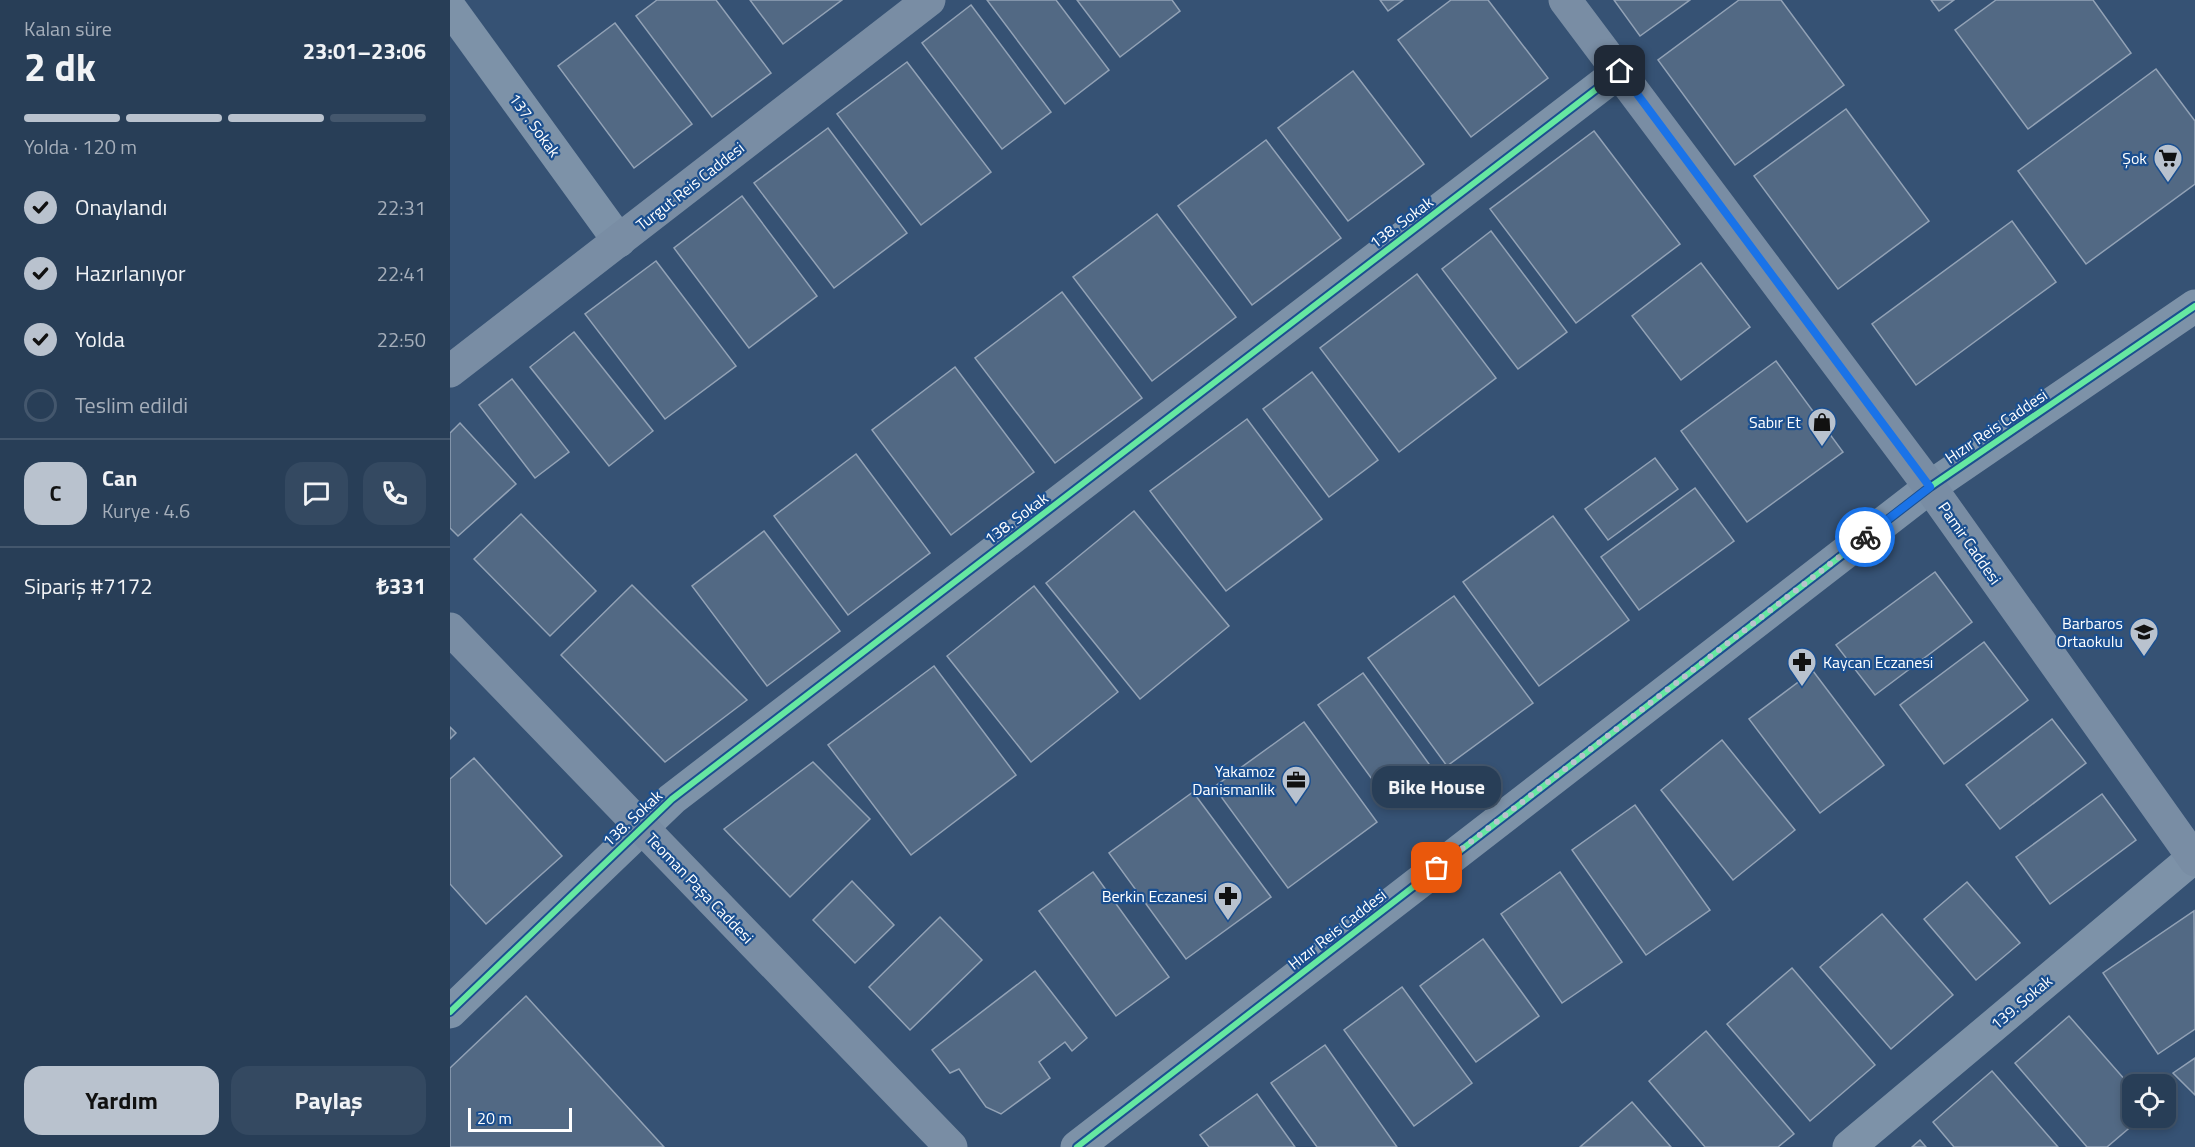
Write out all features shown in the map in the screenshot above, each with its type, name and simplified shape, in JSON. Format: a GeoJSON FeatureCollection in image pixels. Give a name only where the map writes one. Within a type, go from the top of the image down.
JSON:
{"type":"FeatureCollection","features":[{"type":"Feature","properties":{"kind":"street","name":"Turgut Reis Caddesi"},"geometry":{"type":"LineString","coordinates":[[450,371],[929,0]]}},
{"type":"Feature","properties":{"kind":"street","name":"Pamir Caddesi"},"geometry":{"type":"LineString","coordinates":[[1565,0],[1930,487],[2194,859]]}},
{"type":"Feature","properties":{"kind":"street","name":"137. Sokak"},"geometry":{"type":"LineString","coordinates":[[450,8],[619,241]]}},
{"type":"Feature","properties":{"kind":"street","name":"138. Sokak"},"geometry":{"type":"LineString","coordinates":[[450,1012],[672,798],[1620,71]]}},
{"type":"Feature","properties":{"kind":"street","name":"Hızır Reis Caddesi"},"geometry":{"type":"LineString","coordinates":[[1077,1147],[1930,487],[2195,306]]}},
{"type":"Feature","properties":{"kind":"street","name":"Teoman Paşa Caddesi"},"geometry":{"type":"LineString","coordinates":[[450,629],[951,1147]]}},
{"type":"Feature","properties":{"kind":"street","name":"139. Sokak"},"geometry":{"type":"LineString","coordinates":[[1849,1147],[2194,859]]}},
{"type":"Feature","properties":{"kind":"building"},"geometry":{"type":"Polygon","coordinates":[[[657,0],[716,0],[771,73],[712,117],[636,16],[657,0]]]}},
{"type":"Feature","properties":{"kind":"building"},"geometry":{"type":"Polygon","coordinates":[[[750,0],[842,0],[783,44],[750,0]]]}},
{"type":"Feature","properties":{"kind":"building"},"geometry":{"type":"Polygon","coordinates":[[[987,0],[1056,0],[1109,70],[1065,104],[987,0]]]}},
{"type":"Feature","properties":{"kind":"building"},"geometry":{"type":"Polygon","coordinates":[[[1077,0],[1172,0],[1180,11],[1120,57],[1077,0]]]}},
{"type":"Feature","properties":{"kind":"building"},"geometry":{"type":"Polygon","coordinates":[[[1380,0],[1403,0],[1388,11],[1380,0]]]}},
{"type":"Feature","properties":{"kind":"building"},"geometry":{"type":"Polygon","coordinates":[[[1451,0],[1488,0],[1548,78],[1471,137],[1398,40],[1451,0]]]}},
{"type":"Feature","properties":{"kind":"building"},"geometry":{"type":"Polygon","coordinates":[[[1614,0],[1690,0],[1640,36],[1614,0]]]}},
{"type":"Feature","properties":{"kind":"building"},"geometry":{"type":"Polygon","coordinates":[[[1739,0],[1781,0],[1844,85],[1735,165],[1658,60],[1739,0]]]}},
{"type":"Feature","properties":{"kind":"building"},"geometry":{"type":"Polygon","coordinates":[[[1931,0],[1954,0],[1939,11],[1931,0]]]}},
{"type":"Feature","properties":{"kind":"building"},"geometry":{"type":"Polygon","coordinates":[[[1996,0],[2093,0],[2131,53],[2028,129],[1955,30],[1996,0]]]}},
{"type":"Feature","properties":{"kind":"building"},"geometry":{"type":"Polygon","coordinates":[[[971,5],[1051,112],[1002,149],[922,43],[971,5]]]}},
{"type":"Feature","properties":{"kind":"building"},"geometry":{"type":"Polygon","coordinates":[[[615,23],[692,124],[634,168],[558,66],[615,23]]]}},
{"type":"Feature","properties":{"kind":"building"},"geometry":{"type":"Polygon","coordinates":[[[907,62],[991,172],[921,225],[837,114],[907,62]]]}},
{"type":"Feature","properties":{"kind":"building"},"geometry":{"type":"Polygon","coordinates":[[[2156,69],[2195,121],[2195,184],[2086,264],[2018,171],[2156,69]]]}},
{"type":"Feature","properties":{"kind":"building"},"geometry":{"type":"Polygon","coordinates":[[[1353,71],[1424,164],[1348,221],[1278,128],[1353,71]]]}},
{"type":"Feature","properties":{"kind":"building"},"geometry":{"type":"Polygon","coordinates":[[[1846,109],[1929,221],[1838,289],[1754,176],[1846,109]]]}},
{"type":"Feature","properties":{"kind":"building"},"geometry":{"type":"Polygon","coordinates":[[[828,128],[907,233],[834,288],[754,183],[828,128]]]}},
{"type":"Feature","properties":{"kind":"building"},"geometry":{"type":"Polygon","coordinates":[[[1594,131],[1680,244],[1576,323],[1490,209],[1594,131]]]}},
{"type":"Feature","properties":{"kind":"building"},"geometry":{"type":"Polygon","coordinates":[[[1266,140],[1341,238],[1252,305],[1178,206],[1266,140]]]}},
{"type":"Feature","properties":{"kind":"building"},"geometry":{"type":"Polygon","coordinates":[[[742,196],[817,296],[749,348],[674,248],[742,196]]]}},
{"type":"Feature","properties":{"kind":"building"},"geometry":{"type":"Polygon","coordinates":[[[1157,214],[1236,317],[1152,381],[1073,277],[1157,214]]]}},
{"type":"Feature","properties":{"kind":"building"},"geometry":{"type":"Polygon","coordinates":[[[2012,221],[2056,282],[1916,385],[1872,324],[2012,221]]]}},
{"type":"Feature","properties":{"kind":"building"},"geometry":{"type":"Polygon","coordinates":[[[1491,231],[1567,332],[1518,369],[1442,269],[1491,231]]]}},
{"type":"Feature","properties":{"kind":"building"},"geometry":{"type":"Polygon","coordinates":[[[656,261],[736,366],[665,419],[585,314],[656,261]]]}},
{"type":"Feature","properties":{"kind":"building"},"geometry":{"type":"Polygon","coordinates":[[[1701,263],[1750,327],[1681,380],[1632,316],[1701,263]]]}},
{"type":"Feature","properties":{"kind":"building"},"geometry":{"type":"Polygon","coordinates":[[[1417,274],[1496,378],[1399,452],[1320,348],[1417,274]]]}},
{"type":"Feature","properties":{"kind":"building"},"geometry":{"type":"Polygon","coordinates":[[[1062,292],[1142,398],[1055,463],[975,358],[1062,292]]]}},
{"type":"Feature","properties":{"kind":"building"},"geometry":{"type":"Polygon","coordinates":[[[574,332],[653,431],[609,466],[530,367],[574,332]]]}},
{"type":"Feature","properties":{"kind":"building"},"geometry":{"type":"Polygon","coordinates":[[[1776,361],[1843,452],[1747,522],[1681,431],[1776,361]]]}},
{"type":"Feature","properties":{"kind":"building"},"geometry":{"type":"Polygon","coordinates":[[[955,367],[1034,472],[951,535],[872,430],[955,367]]]}},
{"type":"Feature","properties":{"kind":"building"},"geometry":{"type":"Polygon","coordinates":[[[1312,372],[1378,460],[1329,497],[1263,409],[1312,372]]]}},
{"type":"Feature","properties":{"kind":"building"},"geometry":{"type":"Polygon","coordinates":[[[512,379],[569,452],[535,478],[479,405],[512,379]]]}},
{"type":"Feature","properties":{"kind":"building"},"geometry":{"type":"Polygon","coordinates":[[[1247,419],[1322,519],[1226,591],[1150,491],[1247,419]]]}},
{"type":"Feature","properties":{"kind":"building"},"geometry":{"type":"Polygon","coordinates":[[[460,423],[516,484],[458,536],[450,528],[450,433],[460,423]]]}},
{"type":"Feature","properties":{"kind":"building"},"geometry":{"type":"Polygon","coordinates":[[[856,454],[930,553],[848,615],[774,516],[856,454]]]}},
{"type":"Feature","properties":{"kind":"building"},"geometry":{"type":"Polygon","coordinates":[[[1655,458],[1678,489],[1608,540],[1585,509],[1655,458]]]}},
{"type":"Feature","properties":{"kind":"building"},"geometry":{"type":"Polygon","coordinates":[[[1695,488],[1734,541],[1639,610],[1601,557],[1695,488]]]}},
{"type":"Feature","properties":{"kind":"building"},"geometry":{"type":"Polygon","coordinates":[[[1134,511],[1229,626],[1140,699],[1046,583],[1134,511]]]}},
{"type":"Feature","properties":{"kind":"building"},"geometry":{"type":"Polygon","coordinates":[[[521,514],[596,591],[550,636],[474,559],[521,514]]]}},
{"type":"Feature","properties":{"kind":"building"},"geometry":{"type":"Polygon","coordinates":[[[1553,516],[1629,620],[1539,686],[1463,582],[1553,516]]]}},
{"type":"Feature","properties":{"kind":"building"},"geometry":{"type":"Polygon","coordinates":[[[764,531],[840,631],[767,686],[692,586],[764,531]]]}},
{"type":"Feature","properties":{"kind":"building"},"geometry":{"type":"Polygon","coordinates":[[[1935,572],[1972,622],[1875,695],[1836,645],[1935,572]]]}},
{"type":"Feature","properties":{"kind":"building"},"geometry":{"type":"Polygon","coordinates":[[[632,585],[747,700],[665,762],[561,655],[632,585]]]}},
{"type":"Feature","properties":{"kind":"building"},"geometry":{"type":"Polygon","coordinates":[[[1034,586],[1118,692],[1031,762],[947,656],[1034,586]]]}},
{"type":"Feature","properties":{"kind":"building"},"geometry":{"type":"Polygon","coordinates":[[[1454,596],[1533,703],[1447,766],[1368,658],[1454,596]]]}},
{"type":"Feature","properties":{"kind":"building"},"geometry":{"type":"Polygon","coordinates":[[[1984,642],[2028,700],[1944,764],[1900,705],[1984,642]]]}},
{"type":"Feature","properties":{"kind":"building"},"geometry":{"type":"Polygon","coordinates":[[[934,666],[1016,775],[911,855],[828,745],[934,666]]]}},
{"type":"Feature","properties":{"kind":"building"},"geometry":{"type":"Polygon","coordinates":[[[1813,671],[1884,765],[1820,813],[1749,719],[1813,671]]]}},
{"type":"Feature","properties":{"kind":"building"},"geometry":{"type":"Polygon","coordinates":[[[1363,673],[1437,775],[1393,808],[1318,705],[1363,673]]]}},
{"type":"Feature","properties":{"kind":"building"},"geometry":{"type":"Polygon","coordinates":[[[2052,719],[2086,763],[2000,829],[1966,785],[2052,719]]]}},
{"type":"Feature","properties":{"kind":"building","name":"Yakamoz Danismanlik"},"geometry":{"type":"Polygon","coordinates":[[[1304,722],[1377,822],[1288,888],[1214,787],[1304,722]]]}},
{"type":"Feature","properties":{"kind":"building"},"geometry":{"type":"Polygon","coordinates":[[[450,727],[456,733],[450,739],[450,727]]]}},
{"type":"Feature","properties":{"kind":"building"},"geometry":{"type":"Polygon","coordinates":[[[1722,740],[1795,830],[1733,880],[1661,790],[1722,740]]]}},
{"type":"Feature","properties":{"kind":"building"},"geometry":{"type":"Polygon","coordinates":[[[474,758],[562,856],[486,924],[450,884],[450,779],[474,758]]]}},
{"type":"Feature","properties":{"kind":"building"},"geometry":{"type":"Polygon","coordinates":[[[813,762],[870,819],[790,897],[724,829],[813,762]]]}},
{"type":"Feature","properties":{"kind":"building"},"geometry":{"type":"Polygon","coordinates":[[[1193,792],[1271,897],[1186,959],[1109,853],[1193,792]]]}},
{"type":"Feature","properties":{"kind":"building"},"geometry":{"type":"Polygon","coordinates":[[[2102,794],[2136,840],[2050,904],[2016,857],[2102,794]]]}},
{"type":"Feature","properties":{"kind":"building"},"geometry":{"type":"Polygon","coordinates":[[[1635,805],[1710,910],[1646,955],[1572,850],[1635,805]]]}},
{"type":"Feature","properties":{"kind":"building"},"geometry":{"type":"Polygon","coordinates":[[[1093,872],[1169,977],[1116,1016],[1039,911],[1093,872]]]}},
{"type":"Feature","properties":{"kind":"building"},"geometry":{"type":"Polygon","coordinates":[[[1560,872],[1622,962],[1562,1003],[1501,914],[1560,872]]]}},
{"type":"Feature","properties":{"kind":"building"},"geometry":{"type":"Polygon","coordinates":[[[852,881],[894,925],[855,963],[813,920],[852,881]]]}},
{"type":"Feature","properties":{"kind":"building"},"geometry":{"type":"Polygon","coordinates":[[[1967,882],[2020,943],[1976,980],[1924,919],[1967,882]]]}},
{"type":"Feature","properties":{"kind":"building"},"geometry":{"type":"Polygon","coordinates":[[[2194,911],[2195,1029],[2158,1054],[2103,973],[2194,911]]]}},
{"type":"Feature","properties":{"kind":"building"},"geometry":{"type":"Polygon","coordinates":[[[1882,914],[1953,995],[1891,1049],[1820,967],[1882,914]]]}},
{"type":"Feature","properties":{"kind":"building"},"geometry":{"type":"Polygon","coordinates":[[[940,917],[982,960],[910,1030],[869,987],[940,917]]]}},
{"type":"Feature","properties":{"kind":"building"},"geometry":{"type":"Polygon","coordinates":[[[1483,939],[1539,1016],[1476,1062],[1420,986],[1483,939]]]}},
{"type":"Feature","properties":{"kind":"building"},"geometry":{"type":"Polygon","coordinates":[[[1792,968],[1875,1065],[1810,1121],[1727,1024],[1792,968]]]}},
{"type":"Feature","properties":{"kind":"building"},"geometry":{"type":"Polygon","coordinates":[[[1035,971],[1087,1038],[1072,1051],[1065,1042],[1039,1062],[1050,1078],[1001,1114],[986,1107],[959,1069],[950,1073],[932,1050],[1035,971]]]}},
{"type":"Feature","properties":{"kind":"building"},"geometry":{"type":"Polygon","coordinates":[[[1402,987],[1472,1083],[1414,1126],[1344,1030],[1402,987]]]}},
{"type":"Feature","properties":{"kind":"building"},"geometry":{"type":"Polygon","coordinates":[[[526,996],[664,1147],[450,1147],[450,1068],[526,996]]]}},
{"type":"Feature","properties":{"kind":"building"},"geometry":{"type":"Polygon","coordinates":[[[2069,1016],[2122,1076],[2122,1128],[2129,1128],[2107,1147],[2087,1147],[2015,1063],[2069,1016]]]}},
{"type":"Feature","properties":{"kind":"building"},"geometry":{"type":"Polygon","coordinates":[[[1706,1031],[1794,1134],[1778,1147],[1705,1147],[1649,1081],[1706,1031]]]}},
{"type":"Feature","properties":{"kind":"building"},"geometry":{"type":"Polygon","coordinates":[[[1325,1045],[1397,1147],[1317,1147],[1271,1083],[1325,1045]]]}},
{"type":"Feature","properties":{"kind":"building"},"geometry":{"type":"Polygon","coordinates":[[[2195,1058],[2195,1095],[2176,1074],[2173,1073],[2195,1058]]]}},
{"type":"Feature","properties":{"kind":"building"},"geometry":{"type":"Polygon","coordinates":[[[1992,1071],[2058,1147],[1954,1147],[1933,1122],[1992,1071]]]}},
{"type":"Feature","properties":{"kind":"building"},"geometry":{"type":"Polygon","coordinates":[[[1257,1094],[1295,1147],[1209,1147],[1200,1135],[1257,1094]]]}},
{"type":"Feature","properties":{"kind":"building"},"geometry":{"type":"Polygon","coordinates":[[[1632,1102],[1671,1147],[1580,1147],[1632,1102]]]}},
{"type":"Feature","properties":{"kind":"building"},"geometry":{"type":"Polygon","coordinates":[[[1920,1140],[1926,1147],[1912,1147],[1920,1140]]]}},
{"type":"Feature","properties":{"kind":"cycle path"},"geometry":{"type":"LineString","coordinates":[[450,1012],[672,799],[1620,71]]}},
{"type":"Feature","properties":{"kind":"cycle path"},"geometry":{"type":"LineString","coordinates":[[1077,1147],[1930,487],[2195,306]]}},
{"type":"Feature","properties":{"kind":"way so far"},"geometry":{"type":"LineString","coordinates":[[1437,868],[1865,537]]}},
{"type":"Feature","properties":{"kind":"place","name":"Şok"},"geometry":{"type":"Point","coordinates":[2168,184]}},
{"type":"Feature","properties":{"kind":"place","name":"Sabır Et"},"geometry":{"type":"Point","coordinates":[1822,448]}},
{"type":"Feature","properties":{"kind":"place","name":"Barbaros Ortaokulu"},"geometry":{"type":"Point","coordinates":[2144,658]}},
{"type":"Feature","properties":{"kind":"place","name":"Kaycan Eczanesi"},"geometry":{"type":"Point","coordinates":[1802,688]}},
{"type":"Feature","properties":{"kind":"place","name":"Yakamoz Danismanlik"},"geometry":{"type":"Point","coordinates":[1296,806]}},
{"type":"Feature","properties":{"kind":"place","name":"Bike House"},"geometry":{"type":"Point","coordinates":[1437,868]}},
{"type":"Feature","properties":{"kind":"place","name":"Berkin Eczanesi"},"geometry":{"type":"Point","coordinates":[1228,922]}},
{"type":"Feature","properties":{"kind":"route"},"geometry":{"type":"LineString","coordinates":[[1620,71],[1930,487],[1865,537]]}}]}
